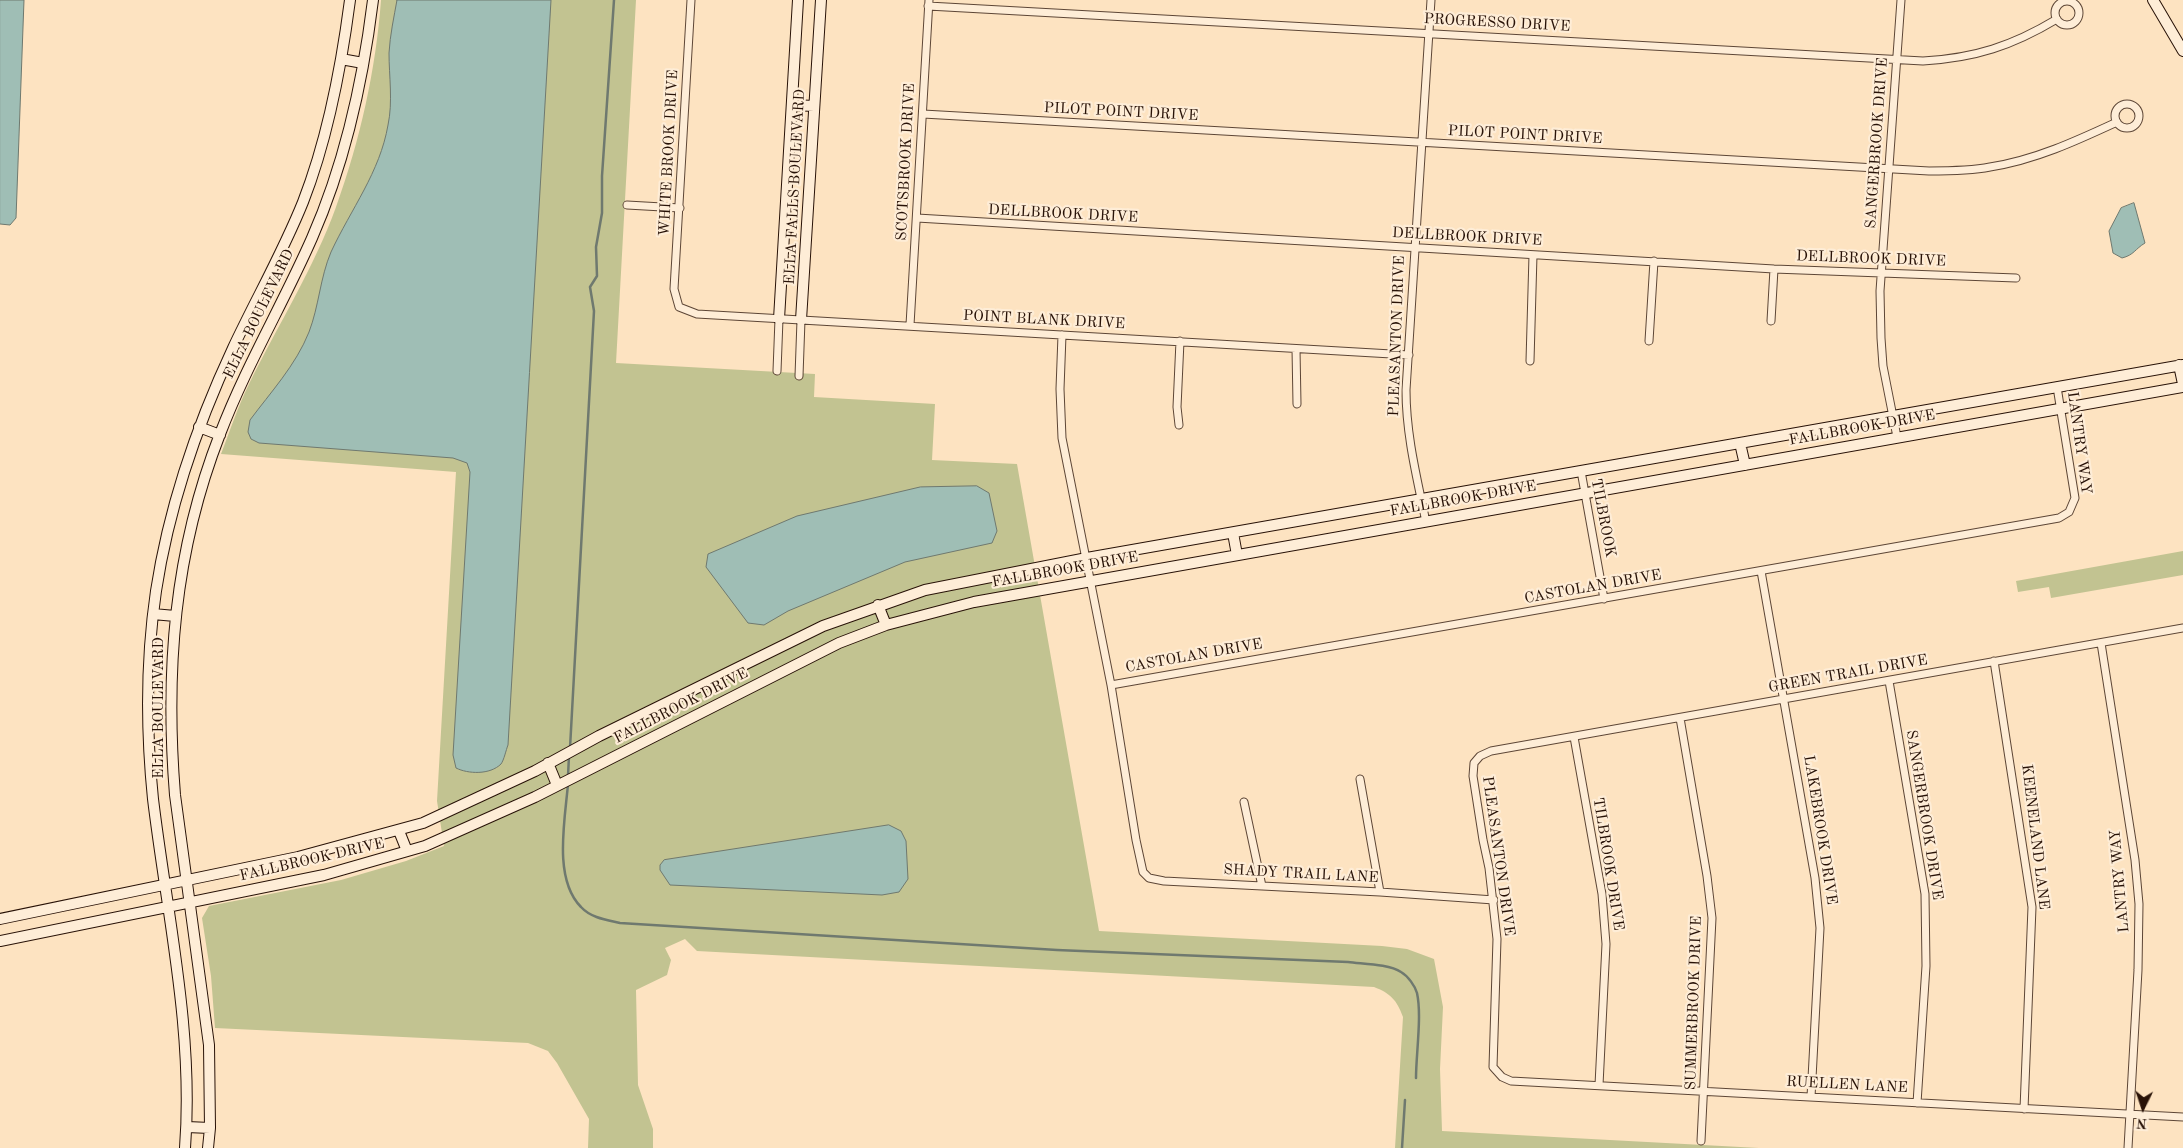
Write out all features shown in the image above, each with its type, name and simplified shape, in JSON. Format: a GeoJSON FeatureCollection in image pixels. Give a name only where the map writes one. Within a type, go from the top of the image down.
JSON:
{"type":"FeatureCollection","features":[{"type":"Feature","properties":{"kind":"main road","name":"ELLA BOULEVARD"},"geometry":{"type":"LineString","coordinates":[[185,1148],[187,1126],[186,1050],[150,755],[149,668],[153,614],[164,546],[199,427],[234,345],[292,229],[303,201],[324,134],[341,59],[350,0]]}},
{"type":"Feature","properties":{"kind":"main road","name":"ELLA BOULEVARD"},"geometry":{"type":"LineString","coordinates":[[208,1148],[210,1128],[209,1045],[172,754],[171,668],[175,616],[195,512],[220,435],[254,354],[312,238],[324,209],[348,131],[363,63],[373,0]]}},
{"type":"Feature","properties":{"kind":"main road","name":"ELLA FALLS BOULEVARD"},"geometry":{"type":"LineString","coordinates":[[779,318],[798,0]]}},
{"type":"Feature","properties":{"kind":"main road","name":"ELLA FALLS BOULEVARD"},"geometry":{"type":"LineString","coordinates":[[802,320],[821,0]]}},
{"type":"Feature","properties":{"kind":"main road"},"geometry":{"type":"LineString","coordinates":[[2153,0],[2183,51]]}},
{"type":"Feature","properties":{"kind":"main road"},"geometry":{"type":"LineString","coordinates":[[341,59],[363,63]]}},
{"type":"Feature","properties":{"kind":"main road"},"geometry":{"type":"LineString","coordinates":[[793,105],[814,106]]}},
{"type":"Feature","properties":{"kind":"main road"},"geometry":{"type":"LineString","coordinates":[[2181,365],[2183,386]]}},
{"type":"Feature","properties":{"kind":"main road","name":"FALLBROOK DRIVE"},"geometry":{"type":"LineString","coordinates":[[0,919],[298,857],[423,823],[535,771],[599,736],[823,626],[925,590],[1087,558],[2181,365]]}},
{"type":"Feature","properties":{"kind":"main road","name":"FALLBROOK DRIVE"},"geometry":{"type":"LineString","coordinates":[[0,941],[324,875],[407,852],[535,797],[831,648],[886,625],[974,602],[2183,386]]}},
{"type":"Feature","properties":{"kind":"main road"},"geometry":{"type":"LineString","coordinates":[[199,427],[220,435]]}},
{"type":"Feature","properties":{"kind":"main road"},"geometry":{"type":"LineString","coordinates":[[1740,443],[1745,465]]}},
{"type":"Feature","properties":{"kind":"main road"},"geometry":{"type":"LineString","coordinates":[[1233,533],[1237,555]]}},
{"type":"Feature","properties":{"kind":"main road"},"geometry":{"type":"LineString","coordinates":[[878,605],[886,625]]}},
{"type":"Feature","properties":{"kind":"main road"},"geometry":{"type":"LineString","coordinates":[[153,614],[175,616]]}},
{"type":"Feature","properties":{"kind":"main road"},"geometry":{"type":"LineString","coordinates":[[548,764],[558,785]]}},
{"type":"Feature","properties":{"kind":"main road"},"geometry":{"type":"LineString","coordinates":[[399,831],[407,852]]}},
{"type":"Feature","properties":{"kind":"main road"},"geometry":{"type":"LineString","coordinates":[[187,1126],[210,1128]]}},
{"type":"Feature","properties":{"kind":"street","name":"WHITE BROOK DRIVE"},"geometry":{"type":"LineString","coordinates":[[679,307],[674,289],[691,0]]}},
{"type":"Feature","properties":{"kind":"street","name":"PLEASANTON DRIVE"},"geometry":{"type":"LineString","coordinates":[[1426,522],[1410,448],[1406,415],[1414,247],[1431,0]]}},
{"type":"Feature","properties":{"kind":"street","name":"SANGERBROOK DRIVE"},"geometry":{"type":"LineString","coordinates":[[1896,437],[1883,366],[1880,338],[1882,273],[1901,0]]}},
{"type":"Feature","properties":{"kind":"street","name":"PROGRESSO DRIVE"},"geometry":{"type":"LineString","coordinates":[[928,3],[1923,61],[1955,59],[1977,55],[2029,35],[2057,19]]}},
{"type":"Feature","properties":{"kind":"street","name":"SCOTSBROOK DRIVE"},"geometry":{"type":"LineString","coordinates":[[910,325],[928,3]]}},
{"type":"Feature","properties":{"kind":"street","name":"PILOT POINT DRIVE"},"geometry":{"type":"LineString","coordinates":[[923,114],[1889,169],[1963,170],[1999,166],[2059,148],[2117,122]]}},
{"type":"Feature","properties":{"kind":"street"},"geometry":{"type":"LineString","coordinates":[[627,205],[680,208]]}},
{"type":"Feature","properties":{"kind":"street","name":"DELLBROOK DRIVE"},"geometry":{"type":"LineString","coordinates":[[917,218],[1774,269],[2016,278]]}},
{"type":"Feature","properties":{"kind":"street"},"geometry":{"type":"LineString","coordinates":[[1530,362],[1533,254]]}},
{"type":"Feature","properties":{"kind":"street"},"geometry":{"type":"LineString","coordinates":[[1649,341],[1654,261]]}},
{"type":"Feature","properties":{"kind":"street"},"geometry":{"type":"LineString","coordinates":[[1771,321],[1774,269]]}},
{"type":"Feature","properties":{"kind":"street","name":"POINT BLANK DRIVE"},"geometry":{"type":"LineString","coordinates":[[679,307],[697,314],[1409,355]]}},
{"type":"Feature","properties":{"kind":"street","name":"ELLA FALLS BOULEVARD"},"geometry":{"type":"LineString","coordinates":[[778,371],[779,318]]}},
{"type":"Feature","properties":{"kind":"street","name":"ELLA FALLS BOULEVARD"},"geometry":{"type":"LineString","coordinates":[[799,376],[802,320]]}},
{"type":"Feature","properties":{"kind":"street"},"geometry":{"type":"LineString","coordinates":[[1062,335],[1060,389],[1062,438],[1111,685]]}},
{"type":"Feature","properties":{"kind":"street"},"geometry":{"type":"LineString","coordinates":[[1179,425],[1177,407],[1180,341]]}},
{"type":"Feature","properties":{"kind":"street"},"geometry":{"type":"LineString","coordinates":[[1296,349],[1298,404]]}},
{"type":"Feature","properties":{"kind":"street","name":"LANTRY WAY"},"geometry":{"type":"LineString","coordinates":[[2057,387],[2075,489],[2074,504]]}},
{"type":"Feature","properties":{"kind":"street","name":"TILBROOK"},"geometry":{"type":"LineString","coordinates":[[1580,471],[1604,599]]}},
{"type":"Feature","properties":{"kind":"street","name":"CASTOLAN DRIVE"},"geometry":{"type":"LineString","coordinates":[[1111,685],[2059,518],[2069,512],[2074,504]]}},
{"type":"Feature","properties":{"kind":"street","name":"LAKEBROOK DRIVE"},"geometry":{"type":"LineString","coordinates":[[1761,571],[1813,863],[1820,928],[1811,1097]]}},
{"type":"Feature","properties":{"kind":"street","name":"GREEN TRAIL DRIVE"},"geometry":{"type":"LineString","coordinates":[[1517,746],[2183,628]]}},
{"type":"Feature","properties":{"kind":"street","name":"LANTRY WAY"},"geometry":{"type":"LineString","coordinates":[[2101,643],[2136,860],[2139,904],[2128,1148]]}},
{"type":"Feature","properties":{"kind":"street","name":"KEENELAND LANE"},"geometry":{"type":"LineString","coordinates":[[1994,661],[2032,907],[2024,1109]]}},
{"type":"Feature","properties":{"kind":"street","name":"SANGERBROOK DRIVE"},"geometry":{"type":"LineString","coordinates":[[1889,681],[1925,894],[1926,966],[1917,1103]]}},
{"type":"Feature","properties":{"kind":"street","name":"SHADY TRAIL LANE"},"geometry":{"type":"LineString","coordinates":[[1111,685],[1136,840],[1144,872],[1149,878],[1164,881],[1494,900]]}},
{"type":"Feature","properties":{"kind":"street","name":"SUMMERBROOK DRIVE"},"geometry":{"type":"LineString","coordinates":[[1680,718],[1707,876],[1712,918],[1701,1141]]}},
{"type":"Feature","properties":{"kind":"street","name":"TILBROOK DRIVE"},"geometry":{"type":"LineString","coordinates":[[1574,737],[1602,894],[1606,944],[1599,1085]]}},
{"type":"Feature","properties":{"kind":"street","name":"PLEASANTON DRIVE"},"geometry":{"type":"LineString","coordinates":[[1510,1081],[1502,1077],[1493,1066],[1496,948],[1494,900],[1472,776],[1474,763],[1480,756],[1491,751],[1517,746]]}},
{"type":"Feature","properties":{"kind":"street"},"geometry":{"type":"LineString","coordinates":[[1360,779],[1380,892]]}},
{"type":"Feature","properties":{"kind":"street"},"geometry":{"type":"LineString","coordinates":[[1244,802],[1262,886]]}},
{"type":"Feature","properties":{"kind":"street","name":"RUELLEN LANE"},"geometry":{"type":"LineString","coordinates":[[1510,1081],[1599,1085],[1704,1093],[2183,1117]]}},
{"type":"Feature","properties":{"kind":"green space"},"geometry":{"type":"Polygon","coordinates":[[[381,0],[636,0],[616,363],[815,374],[814,397],[935,404],[932,460],[1017,464],[1099,931],[1382,946],[1407,949],[1434,959],[1443,1007],[1440,1069],[1442,1131],[1759,1148],[1395,1148],[1403,1017],[1392,998],[1374,987],[697,951],[685,939],[665,948],[671,960],[667,975],[636,990],[638,1085],[653,1129],[653,1148],[588,1148],[589,1119],[557,1063],[548,1051],[528,1043],[215,1028],[211,976],[202,918],[209,906],[341,880],[406,861],[444,846],[437,801],[456,472],[221,454],[245,392],[317,252],[345,182],[366,105],[379,26],[381,0]]]}},
{"type":"Feature","properties":{"kind":"green space"},"geometry":{"type":"Polygon","coordinates":[[[2183,551],[2183,575],[2051,598],[2049,587],[2018,592],[2016,581],[2183,551]]]}},
{"type":"Feature","properties":{"kind":"water"},"geometry":{"type":"Polygon","coordinates":[[[0,0],[24,0],[16,218],[10,225],[0,224],[0,0]]]}},
{"type":"Feature","properties":{"kind":"water"},"geometry":{"type":"Polygon","coordinates":[[[397,0],[551,0],[508,745],[501,764],[485,772],[456,768],[453,755],[470,472],[467,463],[453,458],[259,443],[251,439],[248,432],[250,420],[282,378],[304,344],[331,252],[379,159],[389,116],[391,98],[389,53],[397,0]]]}},
{"type":"Feature","properties":{"kind":"water"},"geometry":{"type":"Polygon","coordinates":[[[2134,203],[2145,243],[2132,254],[2122,258],[2113,253],[2109,231],[2121,208],[2134,203]]]}},
{"type":"Feature","properties":{"kind":"water"},"geometry":{"type":"Polygon","coordinates":[[[977,486],[989,493],[997,531],[992,543],[905,562],[788,611],[764,625],[748,623],[706,567],[708,554],[797,516],[920,487],[977,486]]]}},
{"type":"Feature","properties":{"kind":"water"},"geometry":{"type":"Polygon","coordinates":[[[889,825],[901,831],[906,841],[908,879],[899,892],[882,895],[670,885],[660,870],[660,865],[664,860],[889,825]]]}},
{"type":"Feature","properties":{"kind":"waterway"},"geometry":{"type":"LineString","coordinates":[[570,748],[594,311],[590,287],[597,276],[596,247],[602,213],[602,176],[614,0]]}},
{"type":"Feature","properties":{"kind":"waterway"},"geometry":{"type":"LineString","coordinates":[[568,776],[569,756]]}},
{"type":"Feature","properties":{"kind":"waterway"},"geometry":{"type":"LineString","coordinates":[[568,784],[563,831],[564,865],[567,881],[572,895],[581,907],[589,914],[599,918],[620,923],[1057,950],[1348,962],[1383,966],[1396,969],[1404,974],[1411,981],[1417,993],[1419,1024],[1416,1078]]}},
{"type":"Feature","properties":{"kind":"waterway"},"geometry":{"type":"LineString","coordinates":[[1402,1148],[1405,1100]]}}]}
